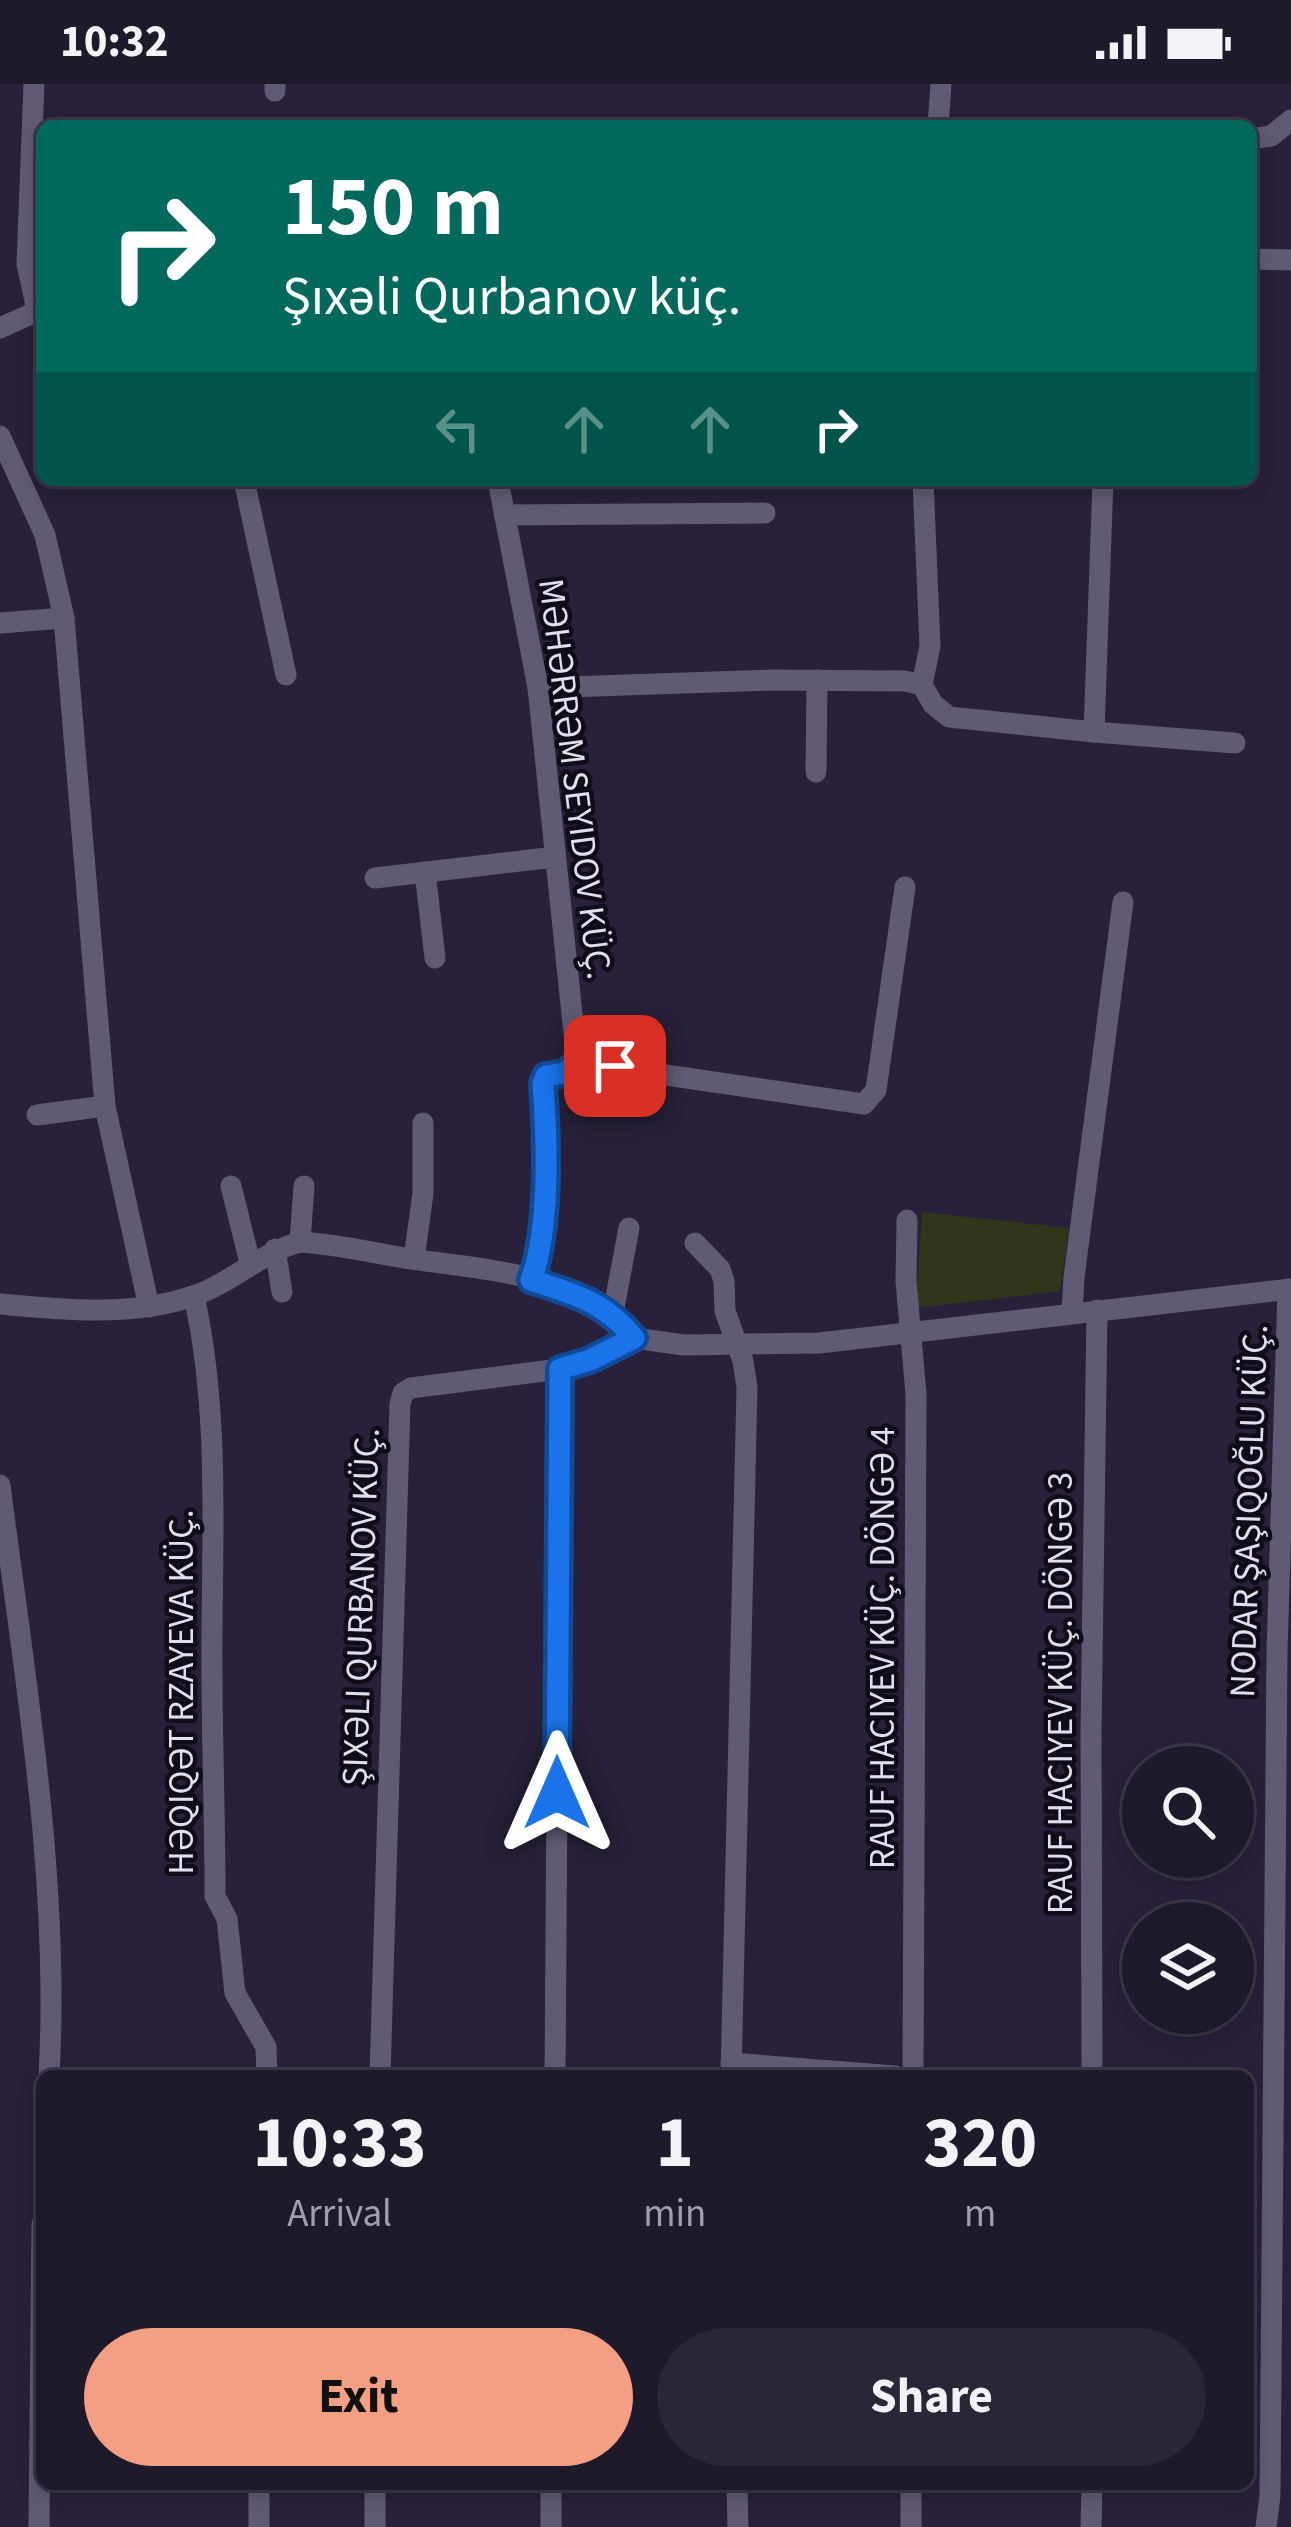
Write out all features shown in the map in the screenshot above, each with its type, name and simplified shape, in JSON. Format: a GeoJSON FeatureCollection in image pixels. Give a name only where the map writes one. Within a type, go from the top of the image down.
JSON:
{"type":"FeatureCollection","features":[{"type":"Feature","properties":{"kind":"street"},"geometry":{"type":"LineString","coordinates":[[34,84],[27,264],[36,298]]}},
{"type":"Feature","properties":{"kind":"street"},"geometry":{"type":"LineString","coordinates":[[938,120],[941,84]]}},
{"type":"Feature","properties":{"kind":"street"},"geometry":{"type":"LineString","coordinates":[[1257,138],[1271,136],[1291,120]]}},
{"type":"Feature","properties":{"kind":"street"},"geometry":{"type":"LineString","coordinates":[[1257,260],[1290,264]]}},
{"type":"Feature","properties":{"kind":"street"},"geometry":{"type":"LineString","coordinates":[[0,328],[36,311]]}},
{"type":"Feature","properties":{"kind":"street"},"geometry":{"type":"LineString","coordinates":[[0,436],[45,535],[64,618],[105,1106],[149,1306]]}},
{"type":"Feature","properties":{"kind":"street"},"geometry":{"type":"LineString","coordinates":[[245,486],[286,675]]}},
{"type":"Feature","properties":{"kind":"street","name":"MƏHƏRRƏM SEYIDOV KÜÇ."},"geometry":{"type":"LineString","coordinates":[[499,486],[538,688],[577,1062]]}},
{"type":"Feature","properties":{"kind":"street"},"geometry":{"type":"LineString","coordinates":[[923,486],[930,646],[922,685],[933,704],[949,717],[1235,742]]}},
{"type":"Feature","properties":{"kind":"street"},"geometry":{"type":"LineString","coordinates":[[1094,732],[1103,486]]}},
{"type":"Feature","properties":{"kind":"street"},"geometry":{"type":"LineString","coordinates":[[504,515],[765,513]]}},
{"type":"Feature","properties":{"kind":"street"},"geometry":{"type":"LineString","coordinates":[[0,623],[64,618]]}},
{"type":"Feature","properties":{"kind":"street"},"geometry":{"type":"LineString","coordinates":[[538,688],[817,680],[922,685]]}},
{"type":"Feature","properties":{"kind":"street"},"geometry":{"type":"LineString","coordinates":[[816,772],[817,680]]}},
{"type":"Feature","properties":{"kind":"street"},"geometry":{"type":"LineString","coordinates":[[375,878],[555,857]]}},
{"type":"Feature","properties":{"kind":"street"},"geometry":{"type":"LineString","coordinates":[[424,872],[435,958]]}},
{"type":"Feature","properties":{"kind":"street"},"geometry":{"type":"LineString","coordinates":[[531,1280],[539,1247],[546,1076],[565,1073],[577,1062],[864,1104],[876,1090],[905,886]]}},
{"type":"Feature","properties":{"kind":"street"},"geometry":{"type":"LineString","coordinates":[[1072,1313],[1123,902]]}},
{"type":"Feature","properties":{"kind":"street"},"geometry":{"type":"LineString","coordinates":[[37,1115],[105,1106]]}},
{"type":"Feature","properties":{"kind":"street"},"geometry":{"type":"LineString","coordinates":[[414,1259],[423,1192],[423,1123]]}},
{"type":"Feature","properties":{"kind":"street"},"geometry":{"type":"LineString","coordinates":[[231,1186],[250,1263]]}},
{"type":"Feature","properties":{"kind":"street"},"geometry":{"type":"LineString","coordinates":[[300,1242],[304,1186]]}},
{"type":"Feature","properties":{"kind":"street"},"geometry":{"type":"LineString","coordinates":[[907,1220],[909,1334],[916,1394],[913,2070]]}},
{"type":"Feature","properties":{"kind":"street"},"geometry":{"type":"LineString","coordinates":[[613,1313],[629,1228]]}},
{"type":"Feature","properties":{"kind":"street"},"geometry":{"type":"LineString","coordinates":[[0,1304],[116,1310],[149,1306],[194,1296],[275,1249],[300,1242],[491,1269],[531,1280],[592,1300],[613,1313],[634,1338]]}},
{"type":"Feature","properties":{"kind":"street"},"geometry":{"type":"LineString","coordinates":[[695,1243],[720,1268],[730,1332],[747,1388],[731,2070]]}},
{"type":"Feature","properties":{"kind":"street"},"geometry":{"type":"LineString","coordinates":[[275,1249],[282,1292]]}},
{"type":"Feature","properties":{"kind":"street"},"geometry":{"type":"LineString","coordinates":[[380,2070],[400,1404],[404,1393],[411,1388],[560,1369],[634,1338],[737,1346],[909,1334],[1289,1289],[1276,1652],[1266,2527]]}},
{"type":"Feature","properties":{"kind":"street","name":"HƏQIQƏT RZAYEVA KÜÇ."},"geometry":{"type":"LineString","coordinates":[[194,1296],[215,1518],[215,1896],[226,1919],[235,1993],[266,2048],[267,2070]]}},
{"type":"Feature","properties":{"kind":"street"},"geometry":{"type":"LineString","coordinates":[[1092,2070],[1097,1310]]}},
{"type":"Feature","properties":{"kind":"street"},"geometry":{"type":"LineString","coordinates":[[555,2070],[560,1369]]}},
{"type":"Feature","properties":{"kind":"street"},"geometry":{"type":"LineString","coordinates":[[0,1485],[45,1845],[52,2010],[49,2070]]}},
{"type":"Feature","properties":{"kind":"street"},"geometry":{"type":"LineString","coordinates":[[39,2490],[39,2527]]}},
{"type":"Feature","properties":{"kind":"street"},"geometry":{"type":"LineString","coordinates":[[259,2490],[259,2527]]}},
{"type":"Feature","properties":{"kind":"street"},"geometry":{"type":"LineString","coordinates":[[375,2490],[375,2527]]}},
{"type":"Feature","properties":{"kind":"street"},"geometry":{"type":"LineString","coordinates":[[551,2490],[551,2527]]}},
{"type":"Feature","properties":{"kind":"street"},"geometry":{"type":"LineString","coordinates":[[737,2490],[738,2527]]}},
{"type":"Feature","properties":{"kind":"street"},"geometry":{"type":"LineString","coordinates":[[911,2490],[911,2527]]}},
{"type":"Feature","properties":{"kind":"street"},"geometry":{"type":"LineString","coordinates":[[1091,2527],[1093,2490]]}},
{"type":"Feature","properties":{"kind":"green space"},"geometry":{"type":"Polygon","coordinates":[[[922,1212],[1069,1228],[1060,1291],[916,1308],[922,1212]]]}},
{"type":"Feature","properties":{"kind":"route"},"geometry":{"type":"LineString","coordinates":[[557,1793],[560,1369],[634,1338],[613,1313],[592,1300],[531,1280],[539,1247],[547,1136],[543,1084],[546,1076],[572,1070],[577,1062],[615,1066]]}}]}
